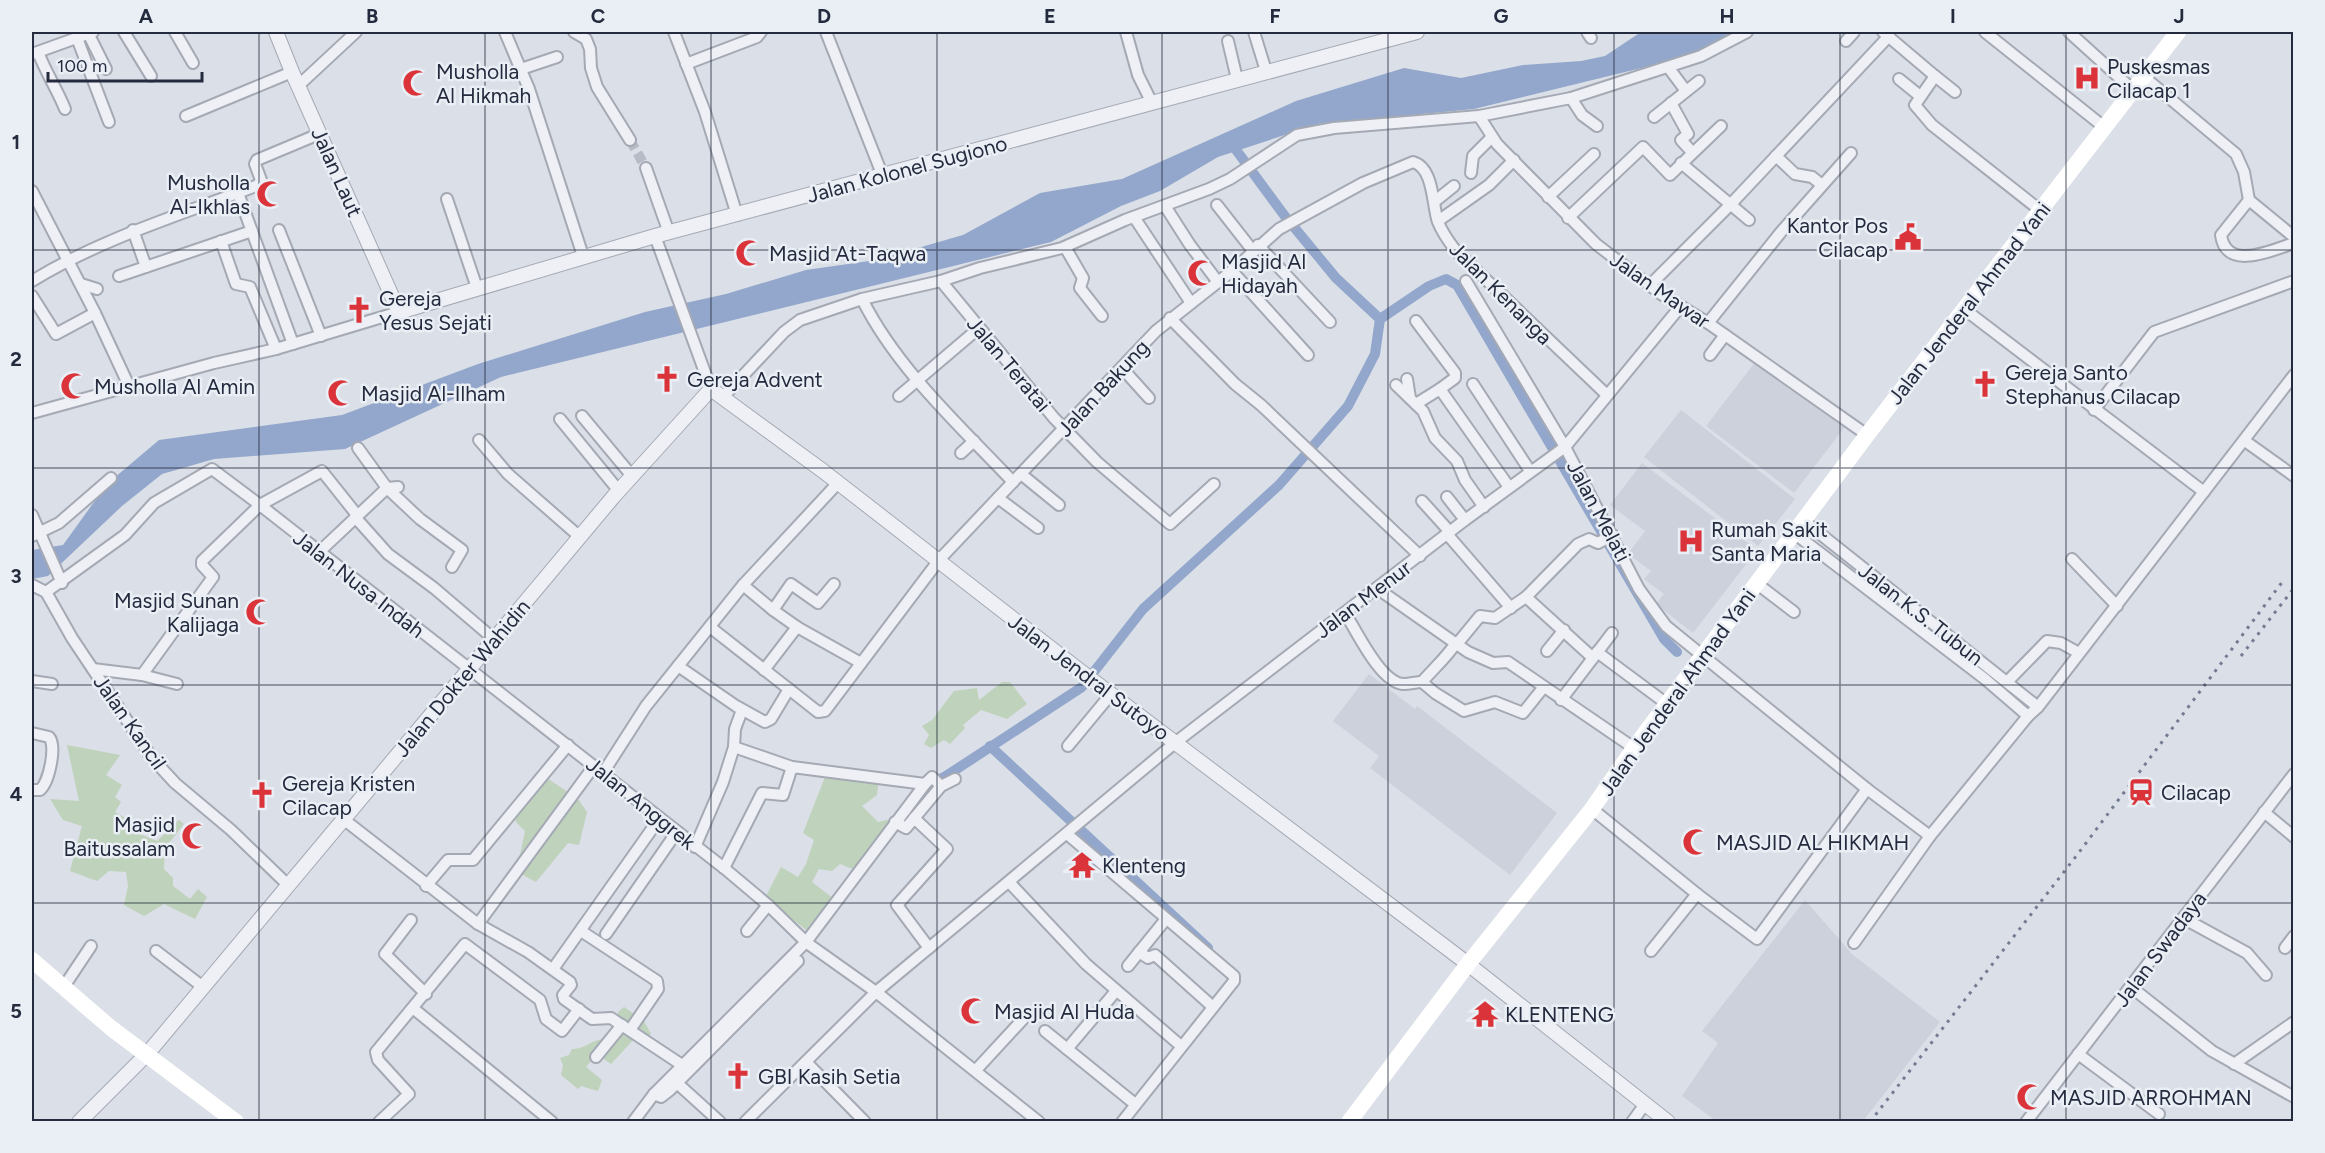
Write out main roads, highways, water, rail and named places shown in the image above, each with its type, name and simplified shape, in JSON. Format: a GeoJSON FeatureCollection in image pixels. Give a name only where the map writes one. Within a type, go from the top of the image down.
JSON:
{"type":"FeatureCollection","features":[{"type":"Feature","properties":{"kind":"main road","name":"Jalan Jenderal Ahmad Yani"},"geometry":{"type":"LineString","coordinates":[[1349,1122],[1468,964],[1592,809],[1634,748],[1867,435],[2178,32]]}},
{"type":"Feature","properties":{"kind":"main road"},"geometry":{"type":"LineString","coordinates":[[32,960],[63,988],[236,1122]]}},
{"type":"Feature","properties":{"kind":"water"},"geometry":{"type":"Polygon","coordinates":[[[1641,32],[1731,32],[1707,52],[1474,109],[1318,124],[1218,157],[1160,191],[1121,206],[1051,242],[501,377],[345,449],[214,459],[162,474],[122,506],[48,576],[32,579],[32,550],[63,545],[107,484],[159,440],[342,415],[478,364],[645,312],[726,294],[806,270],[876,260],[963,235],[1040,193],[1122,179],[1296,101],[1404,68],[1461,78],[1523,65],[1581,61],[1605,56],[1641,32]]]}},
{"type":"Feature","properties":{"kind":"waterway"},"geometry":{"type":"LineString","coordinates":[[930,784],[946,776],[1082,687],[1143,609],[1279,485],[1348,406],[1375,354],[1380,319],[1336,278],[1284,215],[1231,143]]}},
{"type":"Feature","properties":{"kind":"waterway"},"geometry":{"type":"LineString","coordinates":[[1380,319],[1429,286],[1446,279],[1457,285],[1664,639],[1677,652]]}},
{"type":"Feature","properties":{"kind":"waterway"},"geometry":{"type":"LineString","coordinates":[[990,746],[1208,948]]}},
{"type":"Feature","properties":{"kind":"tunnel"},"geometry":{"type":"LineString","coordinates":[[630,140],[646,168]]}},
{"type":"Feature","properties":{"kind":"railway"},"geometry":{"type":"LineString","coordinates":[[1870,1122],[2077,855],[2283,581]]}},
{"type":"Feature","properties":{"kind":"railway"},"geometry":{"type":"LineString","coordinates":[[2241,656],[2294,588]]}},
{"type":"Feature","properties":{"kind":"place","name":"Puskesmas Cilacap 1"},"geometry":{"type":"Point","coordinates":[2087,78]}},
{"type":"Feature","properties":{"kind":"place","name":"Musholla Al Hikmah"},"geometry":{"type":"Point","coordinates":[416,83]}},
{"type":"Feature","properties":{"kind":"place","name":"Musholla Al-Ikhlas"},"geometry":{"type":"Point","coordinates":[270,194]}},
{"type":"Feature","properties":{"kind":"place","name":"Kantor Pos Cilacap"},"geometry":{"type":"Point","coordinates":[1908,237]}},
{"type":"Feature","properties":{"kind":"place","name":"Masjid At-Taqwa"},"geometry":{"type":"Point","coordinates":[749,253]}},
{"type":"Feature","properties":{"kind":"place","name":"Masjid Al Hidayah"},"geometry":{"type":"Point","coordinates":[1201,273]}},
{"type":"Feature","properties":{"kind":"place","name":"Gereja Yesus Sejati"},"geometry":{"type":"Point","coordinates":[359,310]}},
{"type":"Feature","properties":{"kind":"place","name":"Gereja Advent"},"geometry":{"type":"Point","coordinates":[667,379]}},
{"type":"Feature","properties":{"kind":"place","name":"Gereja Santo Stephanus Cilacap"},"geometry":{"type":"Point","coordinates":[1985,384]}},
{"type":"Feature","properties":{"kind":"place","name":"Musholla Al Amin"},"geometry":{"type":"Point","coordinates":[74,386]}},
{"type":"Feature","properties":{"kind":"place","name":"Masjid Al-Ilham"},"geometry":{"type":"Point","coordinates":[341,393]}},
{"type":"Feature","properties":{"kind":"place","name":"Rumah Sakit Santa Maria"},"geometry":{"type":"Point","coordinates":[1691,541]}},
{"type":"Feature","properties":{"kind":"place","name":"Masjid Sunan Kalijaga"},"geometry":{"type":"Point","coordinates":[259,612]}},
{"type":"Feature","properties":{"kind":"place","name":"Cilacap"},"geometry":{"type":"Point","coordinates":[2141,792]}},
{"type":"Feature","properties":{"kind":"place","name":"Gereja Kristen Cilacap"},"geometry":{"type":"Point","coordinates":[262,795]}},
{"type":"Feature","properties":{"kind":"place","name":"Masjid Baitussalam"},"geometry":{"type":"Point","coordinates":[195,836]}},
{"type":"Feature","properties":{"kind":"place","name":"MASJID AL HIKMAH"},"geometry":{"type":"Point","coordinates":[1696,842]}},
{"type":"Feature","properties":{"kind":"place","name":"Klenteng"},"geometry":{"type":"Point","coordinates":[1082,865]}},
{"type":"Feature","properties":{"kind":"place","name":"Masjid Al Huda"},"geometry":{"type":"Point","coordinates":[974,1011]}},
{"type":"Feature","properties":{"kind":"place","name":"KLENTENG"},"geometry":{"type":"Point","coordinates":[1485,1014]}},
{"type":"Feature","properties":{"kind":"place","name":"GBI Kasih Setia"},"geometry":{"type":"Point","coordinates":[738,1076]}},
{"type":"Feature","properties":{"kind":"place","name":"MASJID ARROHMAN"},"geometry":{"type":"Point","coordinates":[2030,1097]}}]}
